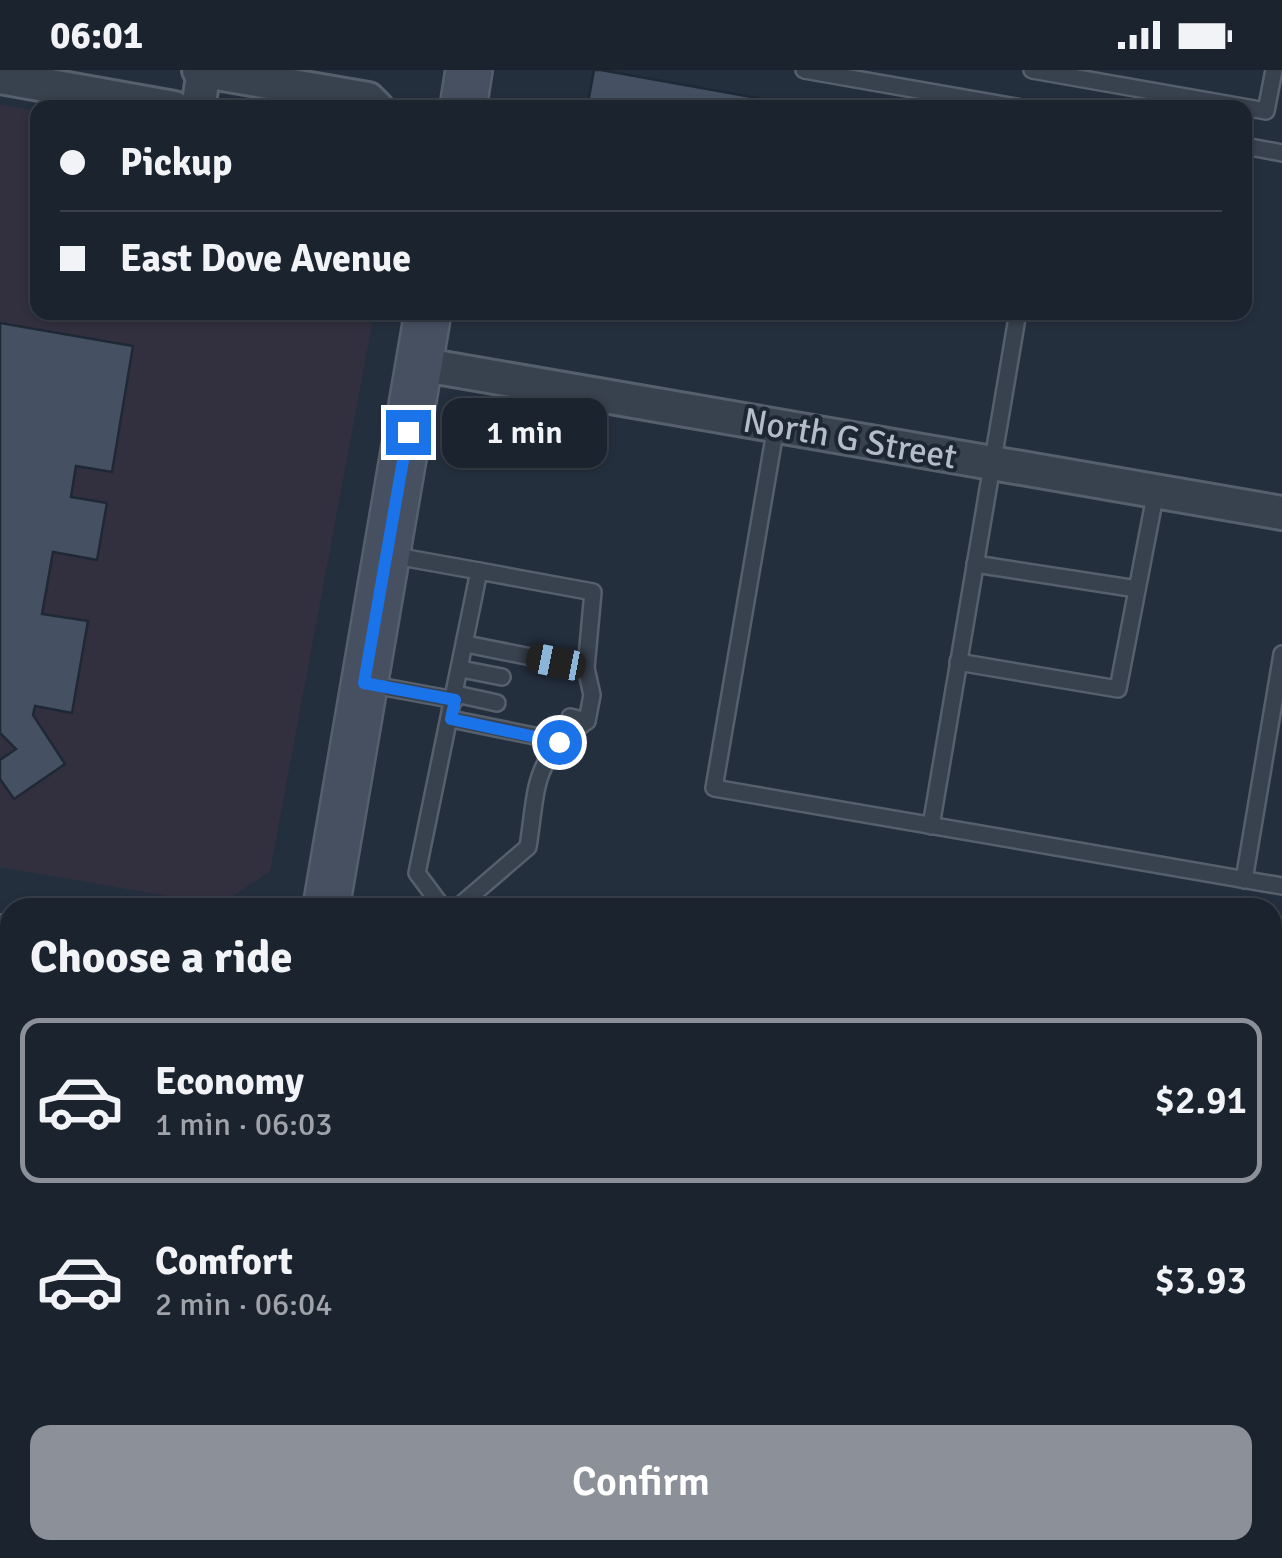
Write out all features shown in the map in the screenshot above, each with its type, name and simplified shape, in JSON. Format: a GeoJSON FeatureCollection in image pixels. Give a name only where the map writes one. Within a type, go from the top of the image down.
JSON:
{"type":"FeatureCollection","features":[{"type":"Feature","properties":{"kind":"main road"},"geometry":{"type":"LineString","coordinates":[[464,100],[469,70]]}},
{"type":"Feature","properties":{"kind":"main road"},"geometry":{"type":"LineString","coordinates":[[328,898],[427,320]]}},
{"type":"Feature","properties":{"kind":"street"},"geometry":{"type":"LineString","coordinates":[[199,100],[202,70],[369,100]]}},
{"type":"Feature","properties":{"kind":"street"},"geometry":{"type":"LineString","coordinates":[[0,78],[99,82],[151,100]]}},
{"type":"Feature","properties":{"kind":"street","name":"North G Street"},"geometry":{"type":"LineString","coordinates":[[419,364],[1282,513]]}},
{"type":"Feature","properties":{"kind":"lane"},"geometry":{"type":"LineString","coordinates":[[804,70],[976,100]]}},
{"type":"Feature","properties":{"kind":"lane"},"geometry":{"type":"LineString","coordinates":[[1032,70],[1208,100]]}},
{"type":"Feature","properties":{"kind":"lane"},"geometry":{"type":"LineString","coordinates":[[1252,108],[1266,110],[1274,70]]}},
{"type":"Feature","properties":{"kind":"lane"},"geometry":{"type":"LineString","coordinates":[[1252,147],[1282,152]]}},
{"type":"Feature","properties":{"kind":"lane"},"geometry":{"type":"LineString","coordinates":[[930,826],[1017,320]]}},
{"type":"Feature","properties":{"kind":"lane"},"geometry":{"type":"LineString","coordinates":[[776,426],[714,788],[1282,886]]}},
{"type":"Feature","properties":{"kind":"lane"},"geometry":{"type":"LineString","coordinates":[[958,662],[1118,690],[1156,491]]}},
{"type":"Feature","properties":{"kind":"lane"},"geometry":{"type":"LineString","coordinates":[[386,554],[592,592],[586,668],[592,695],[587,721],[559,742],[541,764],[528,847],[469,898]]}},
{"type":"Feature","properties":{"kind":"lane"},"geometry":{"type":"LineString","coordinates":[[975,564],[1137,589]]}},
{"type":"Feature","properties":{"kind":"lane"},"geometry":{"type":"LineString","coordinates":[[436,898],[417,873],[479,570]]}},
{"type":"Feature","properties":{"kind":"lane"},"geometry":{"type":"LineString","coordinates":[[466,644],[586,668]]}},
{"type":"Feature","properties":{"kind":"lane"},"geometry":{"type":"LineString","coordinates":[[1244,880],[1282,654]]}},
{"type":"Feature","properties":{"kind":"lane"},"geometry":{"type":"LineString","coordinates":[[461,669],[502,677]]}},
{"type":"Feature","properties":{"kind":"lane"},"geometry":{"type":"LineString","coordinates":[[364,683],[498,704]]}},
{"type":"Feature","properties":{"kind":"lane"},"geometry":{"type":"LineString","coordinates":[[575,691],[592,695]]}},
{"type":"Feature","properties":{"kind":"lane"},"geometry":{"type":"LineString","coordinates":[[570,717],[587,721]]}},
{"type":"Feature","properties":{"kind":"lane"},"geometry":{"type":"LineString","coordinates":[[451,719],[559,742]]}},
{"type":"Feature","properties":{"kind":"shaded area"},"geometry":{"type":"Polygon","coordinates":[[[0,105],[30,110],[30,320],[373,320],[270,871],[230,898],[179,898],[0,867],[0,105]]]}},
{"type":"Feature","properties":{"kind":"building"},"geometry":{"type":"Polygon","coordinates":[[[594,70],[601,70],[768,100],[588,100],[594,70]]]}},
{"type":"Feature","properties":{"kind":"building"},"geometry":{"type":"Polygon","coordinates":[[[0,323],[133,346],[112,472],[76,466],[71,497],[107,503],[97,560],[53,552],[42,614],[88,621],[72,713],[35,706],[33,715],[65,764],[14,799],[0,779],[0,760],[16,749],[0,733],[0,323]]]}},
{"type":"Feature","properties":{"kind":"route"},"geometry":{"type":"LineString","coordinates":[[408,432],[364,683],[455,700],[451,719],[559,742]]}}]}
